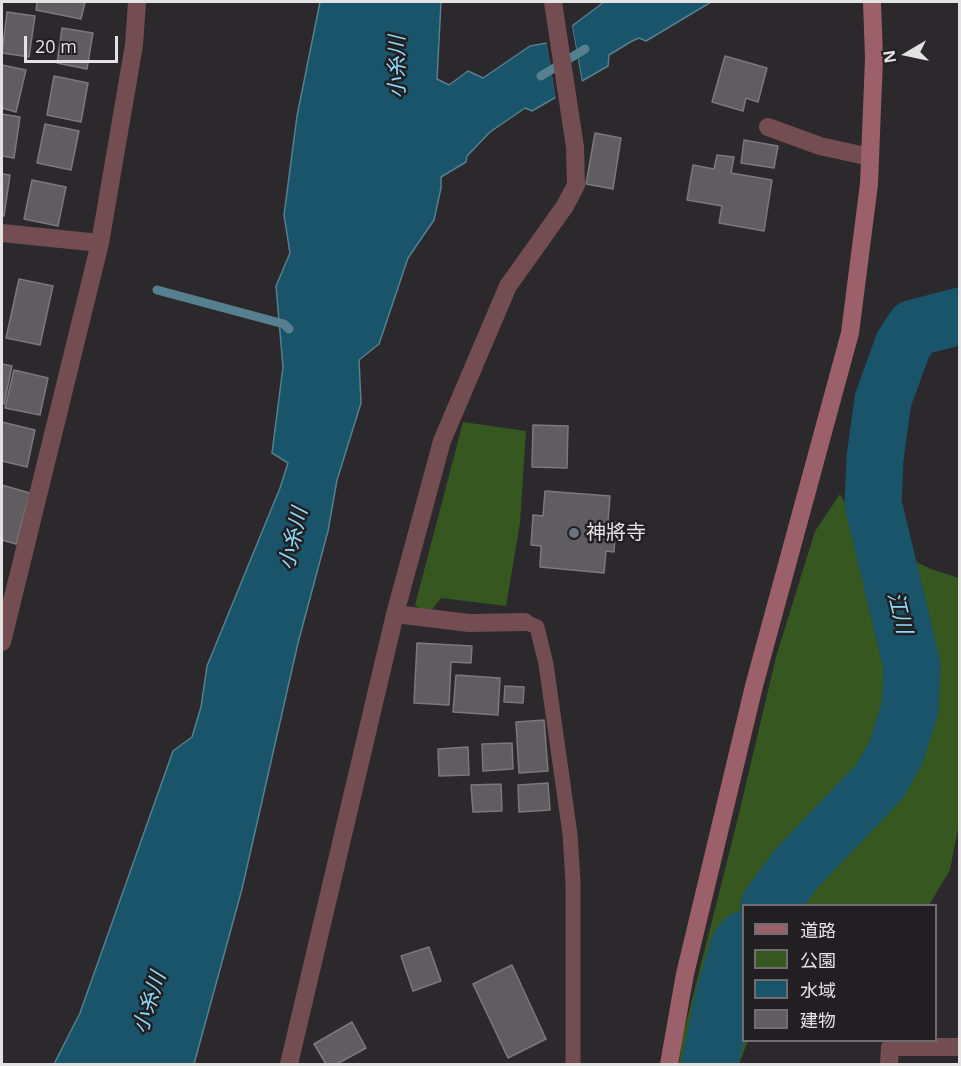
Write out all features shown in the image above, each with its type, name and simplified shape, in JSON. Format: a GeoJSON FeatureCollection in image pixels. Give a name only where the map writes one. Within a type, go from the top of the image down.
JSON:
{"type":"FeatureCollection","features":[{"type":"Feature","properties":{"kind":"street"},"geometry":{"type":"LineString","coordinates":[[2,642],[100,243],[134,45],[137,2]]}},
{"type":"Feature","properties":{"kind":"street"},"geometry":{"type":"LineString","coordinates":[[669,1065],[685,974],[754,686],[850,333],[869,184],[874,58],[872,2]]}},
{"type":"Feature","properties":{"kind":"street"},"geometry":{"type":"LineString","coordinates":[[289,1065],[395,614],[442,441],[508,286],[565,206],[576,185],[575,147],[553,3]]}},
{"type":"Feature","properties":{"kind":"street"},"geometry":{"type":"LineString","coordinates":[[768,127],[820,146],[870,157]]}},
{"type":"Feature","properties":{"kind":"street"},"geometry":{"type":"LineString","coordinates":[[2,233],[100,243]]}},
{"type":"Feature","properties":{"kind":"street"},"geometry":{"type":"LineString","coordinates":[[395,614],[469,623],[525,622]]}},
{"type":"Feature","properties":{"kind":"street"},"geometry":{"type":"LineString","coordinates":[[889,1065],[890,1047],[960,1047]]}},
{"type":"Feature","properties":{"kind":"lane"},"geometry":{"type":"LineString","coordinates":[[525,622],[537,627],[546,664],[570,834],[573,882],[573,1065]]}},
{"type":"Feature","properties":{"kind":"green space"},"geometry":{"type":"Polygon","coordinates":[[[959,293],[959,329],[930,331],[929,311],[959,293]]]}},
{"type":"Feature","properties":{"kind":"green space"},"geometry":{"type":"Polygon","coordinates":[[[463,422],[526,431],[520,523],[506,606],[441,598],[428,615],[415,605],[463,422]]]}},
{"type":"Feature","properties":{"kind":"green space"},"geometry":{"type":"Polygon","coordinates":[[[840,494],[854,519],[885,547],[931,569],[959,578],[960,818],[950,870],[930,904],[742,904],[742,1042],[748,1042],[739,1064],[679,1064],[682,1039],[776,657],[815,531],[840,494]]]}},
{"type":"Feature","properties":{"kind":"water","name":"小糸川"},"geometry":{"type":"Polygon","coordinates":[[[320,2],[441,2],[437,79],[449,85],[468,71],[483,78],[530,46],[547,43],[556,97],[532,111],[525,108],[490,132],[467,156],[466,162],[441,177],[434,220],[408,258],[379,344],[359,360],[361,403],[337,480],[328,531],[298,643],[242,889],[194,1064],[54,1064],[80,1013],[173,751],[192,737],[201,707],[207,666],[280,488],[288,463],[272,453],[283,367],[276,286],[290,253],[284,215],[297,116],[320,2]]]}},
{"type":"Feature","properties":{"kind":"water"},"geometry":{"type":"Polygon","coordinates":[[[604,2],[711,2],[646,41],[639,38],[609,55],[608,66],[582,81],[572,26],[604,2]]]}},
{"type":"Feature","properties":{"kind":"pier"},"geometry":{"type":"Polygon","coordinates":[[[571,23],[582,83],[579,81],[569,26],[571,23]]]}},
{"type":"Feature","properties":{"kind":"pier"},"geometry":{"type":"Polygon","coordinates":[[[546,40],[550,42],[559,96],[556,100],[546,40]]]}},
{"type":"Feature","properties":{"kind":"building"},"geometry":{"type":"Polygon","coordinates":[[[37,2],[85,2],[81,19],[36,10],[37,2]]]}},
{"type":"Feature","properties":{"kind":"building"},"geometry":{"type":"Polygon","coordinates":[[[7,12],[35,16],[29,57],[2,53],[7,12]]]}},
{"type":"Feature","properties":{"kind":"building"},"geometry":{"type":"Polygon","coordinates":[[[62,28],[93,33],[87,69],[57,63],[62,28]]]}},
{"type":"Feature","properties":{"kind":"building"},"geometry":{"type":"Polygon","coordinates":[[[725,56],[767,68],[758,102],[746,98],[743,111],[712,102],[725,56]]]}},
{"type":"Feature","properties":{"kind":"building"},"geometry":{"type":"Polygon","coordinates":[[[2,65],[26,70],[16,112],[2,108],[2,65]]]}},
{"type":"Feature","properties":{"kind":"building"},"geometry":{"type":"Polygon","coordinates":[[[54,76],[88,83],[81,122],[47,115],[54,76]]]}},
{"type":"Feature","properties":{"kind":"building"},"geometry":{"type":"Polygon","coordinates":[[[2,114],[20,117],[14,158],[2,156],[2,114]]]}},
{"type":"Feature","properties":{"kind":"building"},"geometry":{"type":"Polygon","coordinates":[[[45,124],[79,131],[71,170],[37,163],[45,124]]]}},
{"type":"Feature","properties":{"kind":"building"},"geometry":{"type":"Polygon","coordinates":[[[595,133],[621,138],[613,189],[586,184],[595,133]]]}},
{"type":"Feature","properties":{"kind":"building"},"geometry":{"type":"Polygon","coordinates":[[[744,140],[778,146],[774,168],[741,163],[744,140]]]}},
{"type":"Feature","properties":{"kind":"building"},"geometry":{"type":"Polygon","coordinates":[[[717,155],[734,157],[731,173],[772,180],[764,231],[719,223],[722,206],[687,200],[693,165],[714,169],[717,155]]]}},
{"type":"Feature","properties":{"kind":"building"},"geometry":{"type":"Polygon","coordinates":[[[2,174],[10,175],[4,216],[2,216],[2,174]]]}},
{"type":"Feature","properties":{"kind":"building"},"geometry":{"type":"Polygon","coordinates":[[[32,180],[66,187],[58,226],[24,219],[32,180]]]}},
{"type":"Feature","properties":{"kind":"building"},"geometry":{"type":"Polygon","coordinates":[[[19,279],[53,286],[40,345],[6,338],[19,279]]]}},
{"type":"Feature","properties":{"kind":"building"},"geometry":{"type":"Polygon","coordinates":[[[2,364],[12,366],[4,404],[2,403],[2,364]]]}},
{"type":"Feature","properties":{"kind":"building"},"geometry":{"type":"Polygon","coordinates":[[[14,370],[48,378],[40,415],[5,408],[14,370]]]}},
{"type":"Feature","properties":{"kind":"building"},"geometry":{"type":"Polygon","coordinates":[[[2,422],[35,430],[27,467],[2,461],[2,422]]]}},
{"type":"Feature","properties":{"kind":"building"},"geometry":{"type":"Polygon","coordinates":[[[533,425],[568,426],[567,468],[532,467],[533,425]]]}},
{"type":"Feature","properties":{"kind":"building"},"geometry":{"type":"Polygon","coordinates":[[[2,485],[30,493],[16,544],[2,540],[2,485]]]}},
{"type":"Feature","properties":{"kind":"building","name":"神將寺"},"geometry":{"type":"Polygon","coordinates":[[[545,491],[610,496],[608,521],[616,522],[614,552],[606,551],[604,573],[540,567],[541,546],[531,545],[533,515],[543,516],[545,491]]]}},
{"type":"Feature","properties":{"kind":"building"},"geometry":{"type":"Polygon","coordinates":[[[417,643],[472,646],[471,663],[451,662],[449,705],[414,703],[417,643]]]}},
{"type":"Feature","properties":{"kind":"building"},"geometry":{"type":"Polygon","coordinates":[[[456,675],[500,678],[498,715],[453,712],[456,675]]]}},
{"type":"Feature","properties":{"kind":"building"},"geometry":{"type":"Polygon","coordinates":[[[505,686],[524,687],[523,703],[504,702],[505,686]]]}},
{"type":"Feature","properties":{"kind":"building"},"geometry":{"type":"Polygon","coordinates":[[[544,720],[548,771],[519,773],[516,722],[544,720]]]}},
{"type":"Feature","properties":{"kind":"building"},"geometry":{"type":"Polygon","coordinates":[[[512,743],[513,769],[483,771],[482,744],[512,743]]]}},
{"type":"Feature","properties":{"kind":"building"},"geometry":{"type":"Polygon","coordinates":[[[468,747],[469,775],[439,776],[438,749],[468,747]]]}},
{"type":"Feature","properties":{"kind":"building"},"geometry":{"type":"Polygon","coordinates":[[[548,783],[550,810],[519,812],[518,785],[548,783]]]}},
{"type":"Feature","properties":{"kind":"building"},"geometry":{"type":"Polygon","coordinates":[[[501,784],[502,811],[473,812],[471,785],[501,784]]]}},
{"type":"Feature","properties":{"kind":"building"},"geometry":{"type":"Polygon","coordinates":[[[429,947],[441,981],[413,991],[401,956],[429,947]]]}},
{"type":"Feature","properties":{"kind":"building"},"geometry":{"type":"Polygon","coordinates":[[[512,965],[546,1039],[508,1058],[473,984],[512,965]]]}},
{"type":"Feature","properties":{"kind":"building"},"geometry":{"type":"Polygon","coordinates":[[[352,1022],[366,1048],[337,1064],[326,1064],[314,1044],[352,1022]]]}},
{"type":"Feature","properties":{"kind":"waterway"},"geometry":{"type":"LineString","coordinates":[[541,76],[585,49]]}},
{"type":"Feature","properties":{"kind":"waterway"},"geometry":{"type":"LineString","coordinates":[[157,290],[284,324],[289,329]]}},
{"type":"Feature","properties":{"kind":"waterway","name":"江川"},"geometry":{"type":"LineString","coordinates":[[770,904],[796,869],[880,781],[896,752],[910,708],[912,666],[873,503],[875,458],[883,400],[903,345],[914,328],[960,316]]}},
{"type":"Feature","properties":{"kind":"waterway","name":"江川"},"geometry":{"type":"LineString","coordinates":[[710,1064],[724,996],[742,942]]}},
{"type":"Feature","properties":{"kind":"place","name":"神將寺"},"geometry":{"type":"Point","coordinates":[574,533]}}]}
